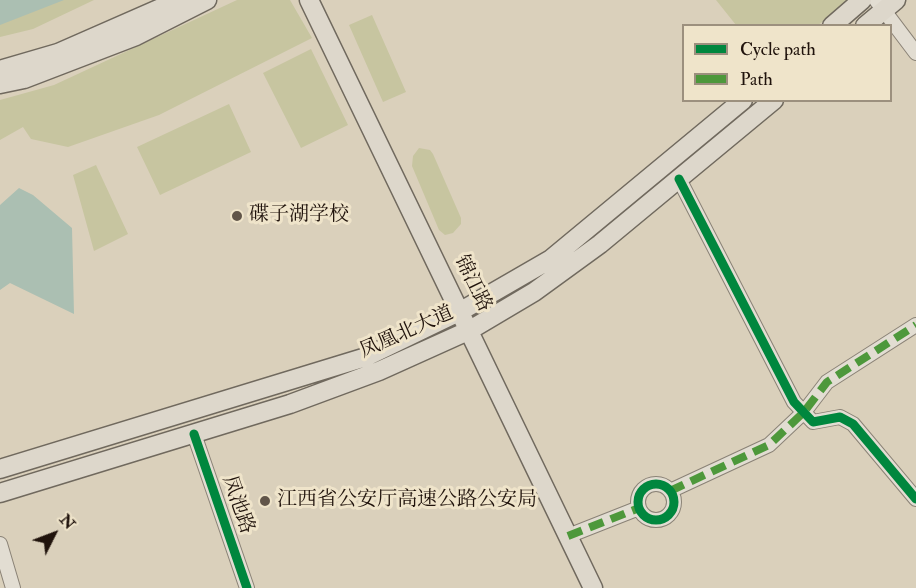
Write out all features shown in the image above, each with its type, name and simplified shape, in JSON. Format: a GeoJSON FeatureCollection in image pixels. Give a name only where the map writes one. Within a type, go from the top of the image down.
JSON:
{"type":"FeatureCollection","features":[{"type":"Feature","properties":{"kind":"main road"},"geometry":{"type":"LineString","coordinates":[[0,70],[58,53],[179,0]]}},
{"type":"Feature","properties":{"kind":"main road"},"geometry":{"type":"LineString","coordinates":[[0,84],[24,79],[136,36],[207,0]]}},
{"type":"Feature","properties":{"kind":"main road"},"geometry":{"type":"LineString","coordinates":[[834,24],[862,0]]}},
{"type":"Feature","properties":{"kind":"main road","name":"锦江路"},"geometry":{"type":"LineString","coordinates":[[310,2],[593,588]]}},
{"type":"Feature","properties":{"kind":"main road"},"geometry":{"type":"LineString","coordinates":[[867,24],[885,3]]}},
{"type":"Feature","properties":{"kind":"main road","name":"凤凰北大道"},"geometry":{"type":"LineString","coordinates":[[0,469],[366,357],[461,311],[551,259],[741,102]]}},
{"type":"Feature","properties":{"kind":"main road","name":"凤凰北大道"},"geometry":{"type":"LineString","coordinates":[[0,493],[290,404],[379,372],[470,330],[534,292],[600,244],[772,102]]}},
{"type":"Feature","properties":{"kind":"street"},"geometry":{"type":"LineString","coordinates":[[885,3],[916,53]]}},
{"type":"Feature","properties":{"kind":"street"},"geometry":{"type":"LineString","coordinates":[[679,178],[795,402],[813,422],[840,417],[853,424],[916,499]]}},
{"type":"Feature","properties":{"kind":"street"},"geometry":{"type":"LineString","coordinates":[[670,491],[769,445],[804,412],[827,382],[916,325]]}},
{"type":"Feature","properties":{"kind":"street","name":"凤池路"},"geometry":{"type":"LineString","coordinates":[[194,434],[247,588]]}},
{"type":"Feature","properties":{"kind":"street"},"geometry":{"type":"LineString","coordinates":[[650,485],[661,485],[670,491],[673,509],[664,518],[653,519],[639,508],[639,497],[650,485]]}},
{"type":"Feature","properties":{"kind":"street"},"geometry":{"type":"LineString","coordinates":[[568,536],[639,508]]}},
{"type":"Feature","properties":{"kind":"street"},"geometry":{"type":"LineString","coordinates":[[0,544],[13,588]]}},
{"type":"Feature","properties":{"kind":"shaded area"},"geometry":{"type":"Polygon","coordinates":[[[0,0],[94,0],[33,29],[0,37],[0,0]]]}},
{"type":"Feature","properties":{"kind":"shaded area"},"geometry":{"type":"Polygon","coordinates":[[[0,0],[64,0],[0,25],[0,0]]]}},
{"type":"Feature","properties":{"kind":"shaded area"},"geometry":{"type":"Polygon","coordinates":[[[237,0],[290,0],[312,38],[159,115],[68,147],[31,139],[23,127],[0,140],[0,100],[54,85],[237,0]]]}},
{"type":"Feature","properties":{"kind":"shaded area"},"geometry":{"type":"Polygon","coordinates":[[[716,0],[850,0],[820,24],[735,24],[716,0]]]}},
{"type":"Feature","properties":{"kind":"shaded area"},"geometry":{"type":"Polygon","coordinates":[[[372,15],[406,92],[383,102],[349,25],[372,15]]]}},
{"type":"Feature","properties":{"kind":"shaded area"},"geometry":{"type":"Polygon","coordinates":[[[311,49],[348,125],[301,148],[263,73],[311,49]]]}},
{"type":"Feature","properties":{"kind":"shaded area"},"geometry":{"type":"Polygon","coordinates":[[[229,104],[251,152],[160,195],[137,147],[229,104]]]}},
{"type":"Feature","properties":{"kind":"shaded area"},"geometry":{"type":"Polygon","coordinates":[[[419,148],[430,150],[433,154],[461,218],[461,224],[453,233],[445,235],[439,230],[412,166],[413,156],[419,148]]]}},
{"type":"Feature","properties":{"kind":"shaded area"},"geometry":{"type":"Polygon","coordinates":[[[96,165],[128,234],[94,251],[73,175],[96,165]]]}},
{"type":"Feature","properties":{"kind":"shaded area"},"geometry":{"type":"Polygon","coordinates":[[[19,188],[33,195],[72,228],[74,314],[10,283],[0,290],[0,205],[19,188]]]}},
{"type":"Feature","properties":{"kind":"marked path"},"geometry":{"type":"LineString","coordinates":[[670,491],[769,445],[804,412],[827,382],[916,325]]}},
{"type":"Feature","properties":{"kind":"marked path"},"geometry":{"type":"LineString","coordinates":[[568,536],[639,508]]}},
{"type":"Feature","properties":{"kind":"cycle path"},"geometry":{"type":"LineString","coordinates":[[679,179],[794,402],[813,422],[840,417],[853,424],[916,499]]}},
{"type":"Feature","properties":{"kind":"cycle path"},"geometry":{"type":"LineString","coordinates":[[194,434],[247,588]]}},
{"type":"Feature","properties":{"kind":"cycle path"},"geometry":{"type":"LineString","coordinates":[[656,484],[669,489],[674,502],[669,515],[656,520],[643,515],[638,502],[643,489],[656,484]]}},
{"type":"Feature","properties":{"kind":"place","name":"碟子湖学校"},"geometry":{"type":"Point","coordinates":[237,216]}},
{"type":"Feature","properties":{"kind":"place","name":"江西省公安厅高速公路公安局"},"geometry":{"type":"Point","coordinates":[265,501]}}]}
